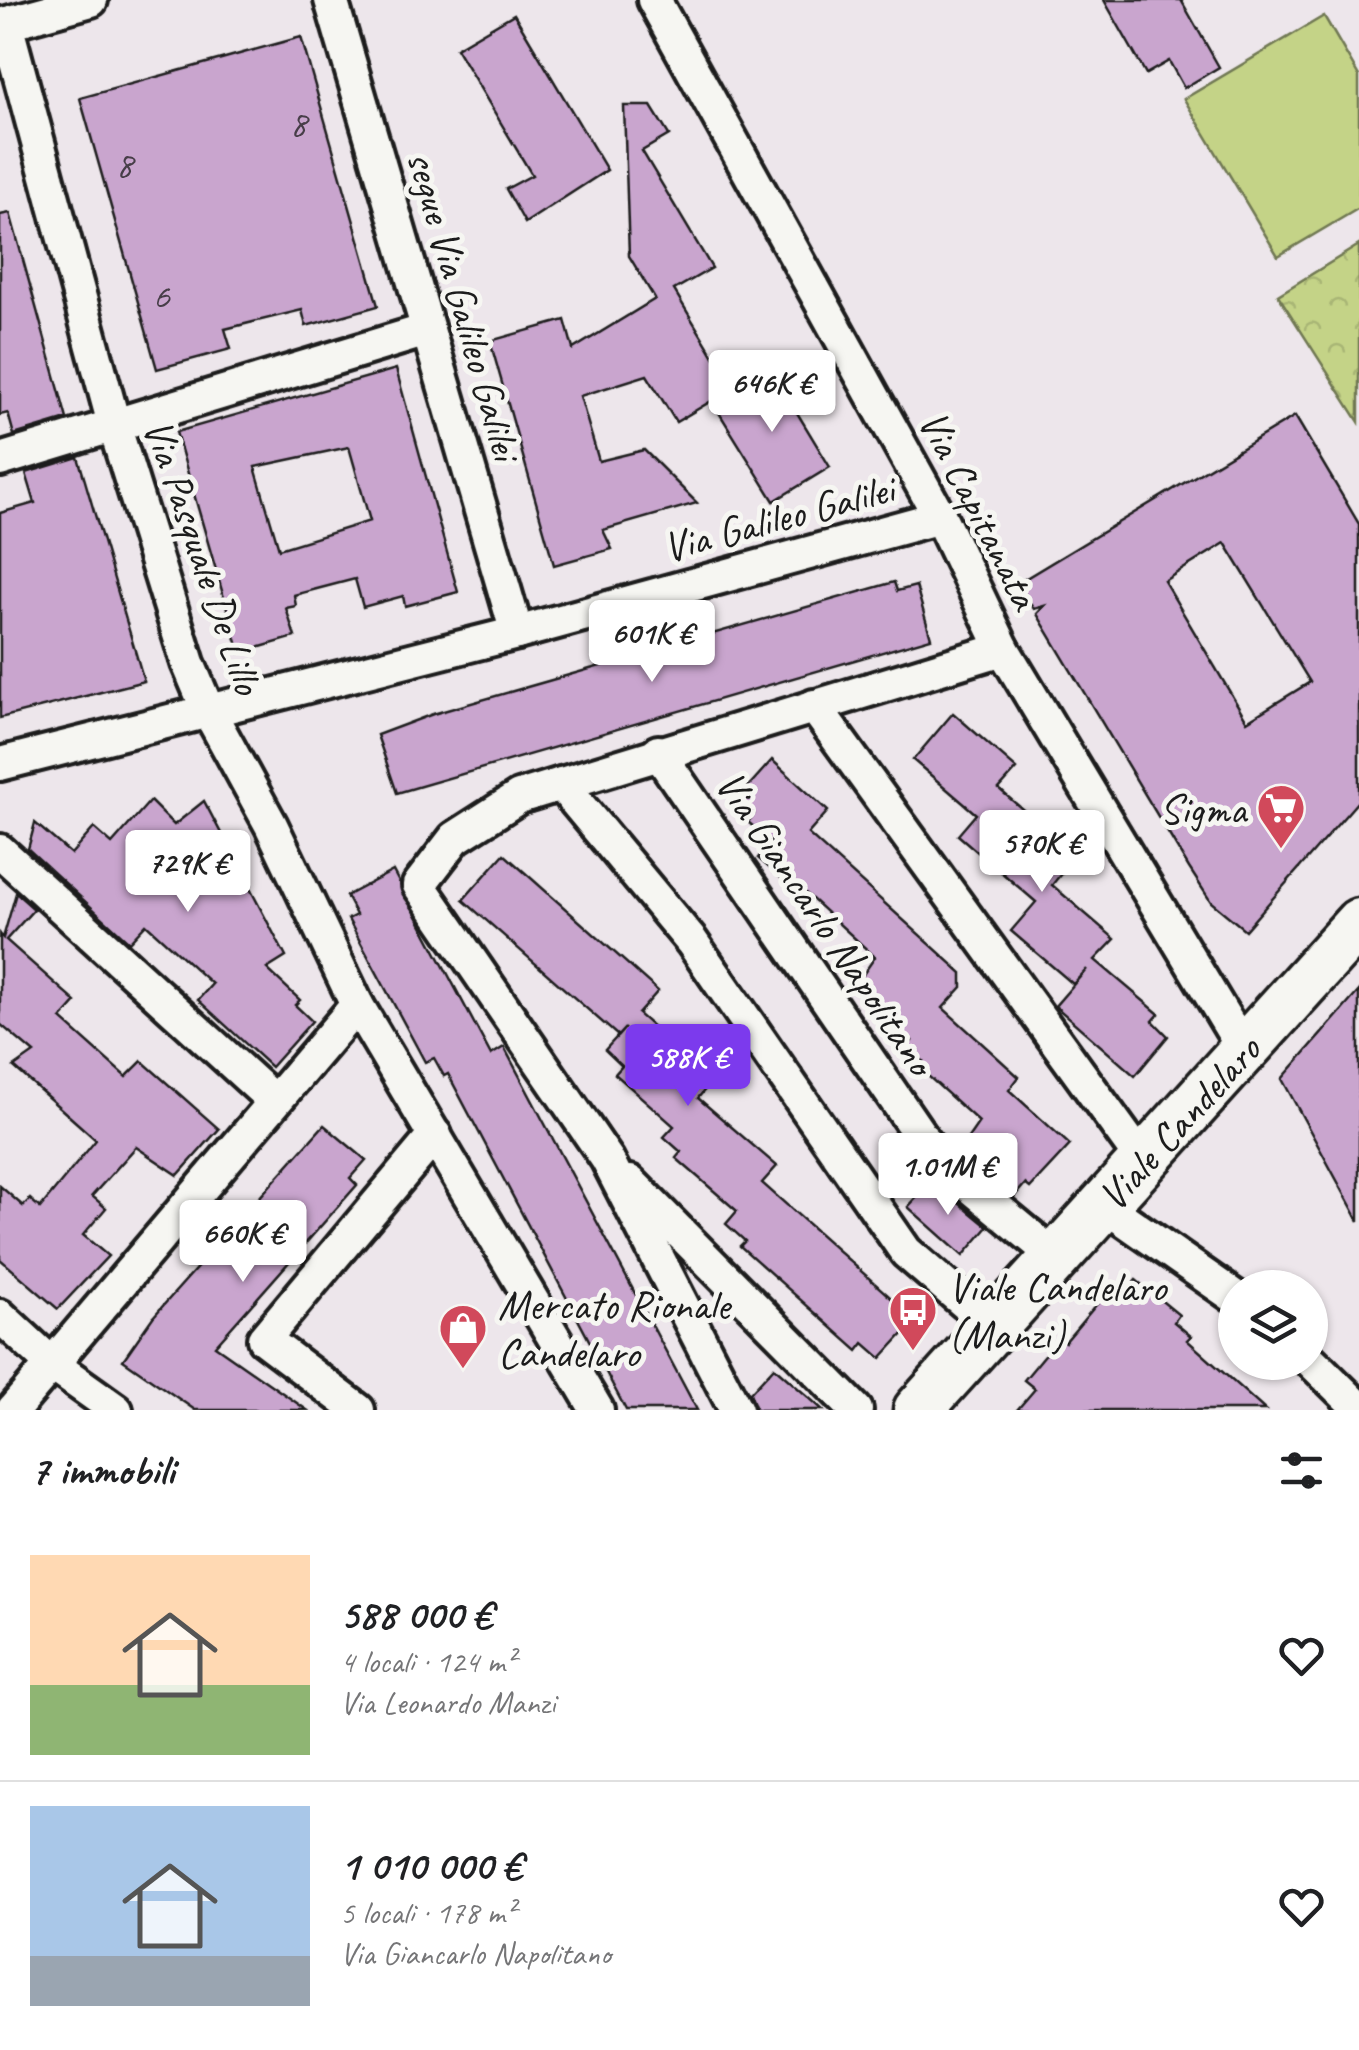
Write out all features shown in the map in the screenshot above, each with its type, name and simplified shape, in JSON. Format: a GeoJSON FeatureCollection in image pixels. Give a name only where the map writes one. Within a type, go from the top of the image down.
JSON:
{"type":"FeatureCollection","features":[{"type":"Feature","properties":{"kind":"main road","name":"Viale Candelaro"},"geometry":{"type":"LineString","coordinates":[[918,1410],[1359,924]]}},
{"type":"Feature","properties":{"kind":"street"},"geometry":{"type":"LineString","coordinates":[[3,25],[91,0]]}},
{"type":"Feature","properties":{"kind":"street","name":"segue Via Galileo Galilei"},"geometry":{"type":"LineString","coordinates":[[331,0],[518,633]]}},
{"type":"Feature","properties":{"kind":"street","name":"Via Capitanata"},"geometry":{"type":"LineString","coordinates":[[654,0],[940,518],[1004,649],[1244,1050]]}},
{"type":"Feature","properties":{"kind":"street","name":"Via Pasquale De Lillo"},"geometry":{"type":"LineString","coordinates":[[3,25],[115,428],[188,663],[207,708],[271,825],[357,1005],[597,1410]]}},
{"type":"Feature","properties":{"kind":"street"},"geometry":{"type":"LineString","coordinates":[[0,460],[427,330]]}},
{"type":"Feature","properties":{"kind":"street","name":"Via Galileo Galilei"},"geometry":{"type":"LineString","coordinates":[[0,764],[207,708],[518,633],[940,518]]}},
{"type":"Feature","properties":{"kind":"street"},"geometry":{"type":"LineString","coordinates":[[736,1410],[607,1158],[419,885],[454,838],[519,797],[1004,649]]}},
{"type":"Feature","properties":{"kind":"street"},"geometry":{"type":"LineString","coordinates":[[814,706],[1142,1160]]}},
{"type":"Feature","properties":{"kind":"street","name":"Via Giancarlo Napolitano"},"geometry":{"type":"LineString","coordinates":[[658,752],[935,1157],[1058,1260]]}},
{"type":"Feature","properties":{"kind":"street"},"geometry":{"type":"LineString","coordinates":[[561,784],[692,942],[906,1252],[992,1325]]}},
{"type":"Feature","properties":{"kind":"street"},"geometry":{"type":"LineString","coordinates":[[0,850],[273,1100]]}},
{"type":"Feature","properties":{"kind":"street"},"geometry":{"type":"LineString","coordinates":[[13,1410],[357,1005]]}},
{"type":"Feature","properties":{"kind":"street"},"geometry":{"type":"LineString","coordinates":[[358,1410],[264,1339],[435,1134]]}},
{"type":"Feature","properties":{"kind":"street"},"geometry":{"type":"LineString","coordinates":[[607,1158],[856,1410]]}},
{"type":"Feature","properties":{"kind":"street"},"geometry":{"type":"LineString","coordinates":[[1102,1204],[1218,1285]]}},
{"type":"Feature","properties":{"kind":"street"},"geometry":{"type":"LineString","coordinates":[[0,1316],[53,1365],[116,1410]]}},
{"type":"Feature","properties":{"kind":"street"},"geometry":{"type":"LineString","coordinates":[[1328,1378],[1359,1408]]}},
{"type":"Feature","properties":{"kind":"green space"},"geometry":{"type":"Polygon","coordinates":[[[1324,16],[1359,76],[1359,208],[1278,256],[1184,99],[1324,16]]]}},
{"type":"Feature","properties":{"kind":"green space"},"geometry":{"type":"Polygon","coordinates":[[[1359,245],[1359,422],[1278,295],[1359,245]]]}},
{"type":"Feature","properties":{"kind":"building"},"geometry":{"type":"Polygon","coordinates":[[[1104,0],[1181,0],[1219,67],[1184,88],[1169,61],[1146,74],[1104,0]]]}},
{"type":"Feature","properties":{"kind":"building"},"geometry":{"type":"Polygon","coordinates":[[[514,14],[607,170],[525,223],[506,189],[532,175],[456,48],[514,14]]]}},
{"type":"Feature","properties":{"kind":"building"},"geometry":{"type":"Polygon","coordinates":[[[301,37],[378,306],[306,326],[302,310],[225,329],[231,349],[157,369],[80,98],[301,37]]]}},
{"type":"Feature","properties":{"kind":"building"},"geometry":{"type":"Polygon","coordinates":[[[624,106],[651,106],[669,135],[642,151],[712,268],[674,290],[733,388],[676,422],[647,375],[580,396],[599,461],[644,450],[697,503],[603,530],[612,549],[554,565],[490,341],[565,320],[573,349],[655,299],[629,256],[624,106]]]}},
{"type":"Feature","properties":{"kind":"building"},"geometry":{"type":"Polygon","coordinates":[[[10,213],[67,419],[14,435],[8,413],[0,415],[0,215],[10,213]]]}},
{"type":"Feature","properties":{"kind":"building"},"geometry":{"type":"Polygon","coordinates":[[[770,368],[830,467],[774,501],[713,403],[770,368]]]}},
{"type":"Feature","properties":{"kind":"building"},"geometry":{"type":"Polygon","coordinates":[[[396,369],[458,592],[405,606],[403,596],[363,607],[355,579],[294,595],[296,606],[286,608],[295,637],[240,653],[176,432],[396,369]],[[349,447],[255,467],[279,549],[370,521],[349,447]]]}},
{"type":"Feature","properties":{"kind":"building"},"geometry":{"type":"Polygon","coordinates":[[[1295,416],[1359,524],[1359,800],[1245,930],[1211,902],[1037,614],[1044,606],[1034,609],[1018,583],[1295,416]],[[1225,543],[1164,581],[1247,721],[1310,682],[1225,543]]]}},
{"type":"Feature","properties":{"kind":"building"},"geometry":{"type":"Polygon","coordinates":[[[78,457],[144,681],[0,718],[0,513],[35,503],[26,473],[78,457]]]}},
{"type":"Feature","properties":{"kind":"building"},"geometry":{"type":"Polygon","coordinates":[[[894,582],[897,591],[916,586],[931,638],[397,793],[377,735],[433,714],[894,582]]]}},
{"type":"Feature","properties":{"kind":"building"},"geometry":{"type":"Polygon","coordinates":[[[953,713],[1017,769],[999,789],[1060,842],[1054,851],[1069,864],[1052,885],[1115,939],[1095,960],[1159,1014],[1153,1021],[1168,1036],[1135,1076],[1055,1006],[1087,969],[1073,984],[1011,931],[1036,902],[958,835],[976,814],[913,760],[953,713]]]}},
{"type":"Feature","properties":{"kind":"building"},"geometry":{"type":"Polygon","coordinates":[[[772,760],[828,811],[808,834],[962,973],[962,987],[943,1008],[1019,1077],[1009,1090],[1070,1145],[1030,1188],[1025,1184],[1014,1197],[959,1151],[979,1122],[918,1067],[923,1061],[907,1047],[912,1041],[853,989],[875,957],[798,886],[795,890],[758,858],[771,842],[748,822],[754,814],[738,798],[772,760]]]}},
{"type":"Feature","properties":{"kind":"building"},"geometry":{"type":"Polygon","coordinates":[[[150,801],[174,825],[204,801],[286,957],[267,969],[300,1000],[295,1005],[312,1021],[271,1067],[198,1000],[212,984],[146,924],[129,942],[28,849],[35,823],[71,854],[94,828],[112,844],[150,801]]]}},
{"type":"Feature","properties":{"kind":"building"},"geometry":{"type":"Polygon","coordinates":[[[504,854],[658,991],[638,1014],[713,1080],[698,1098],[777,1166],[762,1183],[916,1320],[881,1358],[864,1343],[858,1351],[740,1246],[745,1241],[726,1224],[737,1211],[676,1158],[681,1152],[664,1137],[674,1126],[615,1074],[622,1066],[605,1050],[618,1036],[463,900],[504,854]]]}},
{"type":"Feature","properties":{"kind":"building"},"geometry":{"type":"Polygon","coordinates":[[[393,871],[491,1055],[504,1047],[697,1410],[626,1410],[448,1074],[444,1076],[434,1058],[425,1062],[348,919],[356,915],[346,896],[393,871]]]}},
{"type":"Feature","properties":{"kind":"building"},"geometry":{"type":"Polygon","coordinates":[[[16,893],[34,909],[6,940],[76,1002],[61,1019],[126,1077],[142,1061],[219,1129],[178,1175],[136,1147],[92,1196],[106,1208],[83,1235],[108,1256],[58,1309],[0,1259],[0,1186],[23,1206],[30,1199],[40,1208],[96,1140],[14,1067],[34,1053],[0,1024],[0,934],[3,938],[16,893]]]}},
{"type":"Feature","properties":{"kind":"building"},"geometry":{"type":"Polygon","coordinates":[[[1359,991],[1359,1221],[1282,1079],[1359,991]]]}},
{"type":"Feature","properties":{"kind":"building"},"geometry":{"type":"Polygon","coordinates":[[[324,1125],[366,1160],[350,1178],[357,1185],[215,1346],[307,1410],[195,1410],[123,1360],[153,1317],[324,1125]]]}},
{"type":"Feature","properties":{"kind":"building"},"geometry":{"type":"Polygon","coordinates":[[[932,1181],[988,1227],[963,1256],[908,1207],[932,1181]]]}},
{"type":"Feature","properties":{"kind":"building"},"geometry":{"type":"Polygon","coordinates":[[[1136,1280],[1179,1315],[1174,1322],[1191,1336],[1187,1340],[1218,1368],[1218,1380],[1232,1380],[1265,1410],[1017,1410],[1035,1389],[1024,1380],[1059,1338],[1065,1342],[1112,1286],[1123,1296],[1136,1280]]]}},
{"type":"Feature","properties":{"kind":"building"},"geometry":{"type":"Polygon","coordinates":[[[774,1367],[823,1410],[756,1410],[750,1393],[774,1367]]]}},
{"type":"Feature","properties":{"kind":"place","name":"Sigma"},"geometry":{"type":"Point","coordinates":[1281,850]}},
{"type":"Feature","properties":{"kind":"place","name":"Viale Candelaro (Manzi)"},"geometry":{"type":"Point","coordinates":[913,1352]}},
{"type":"Feature","properties":{"kind":"place","name":"Mercato Rionale Candelaro"},"geometry":{"type":"Point","coordinates":[463,1370]}}]}
